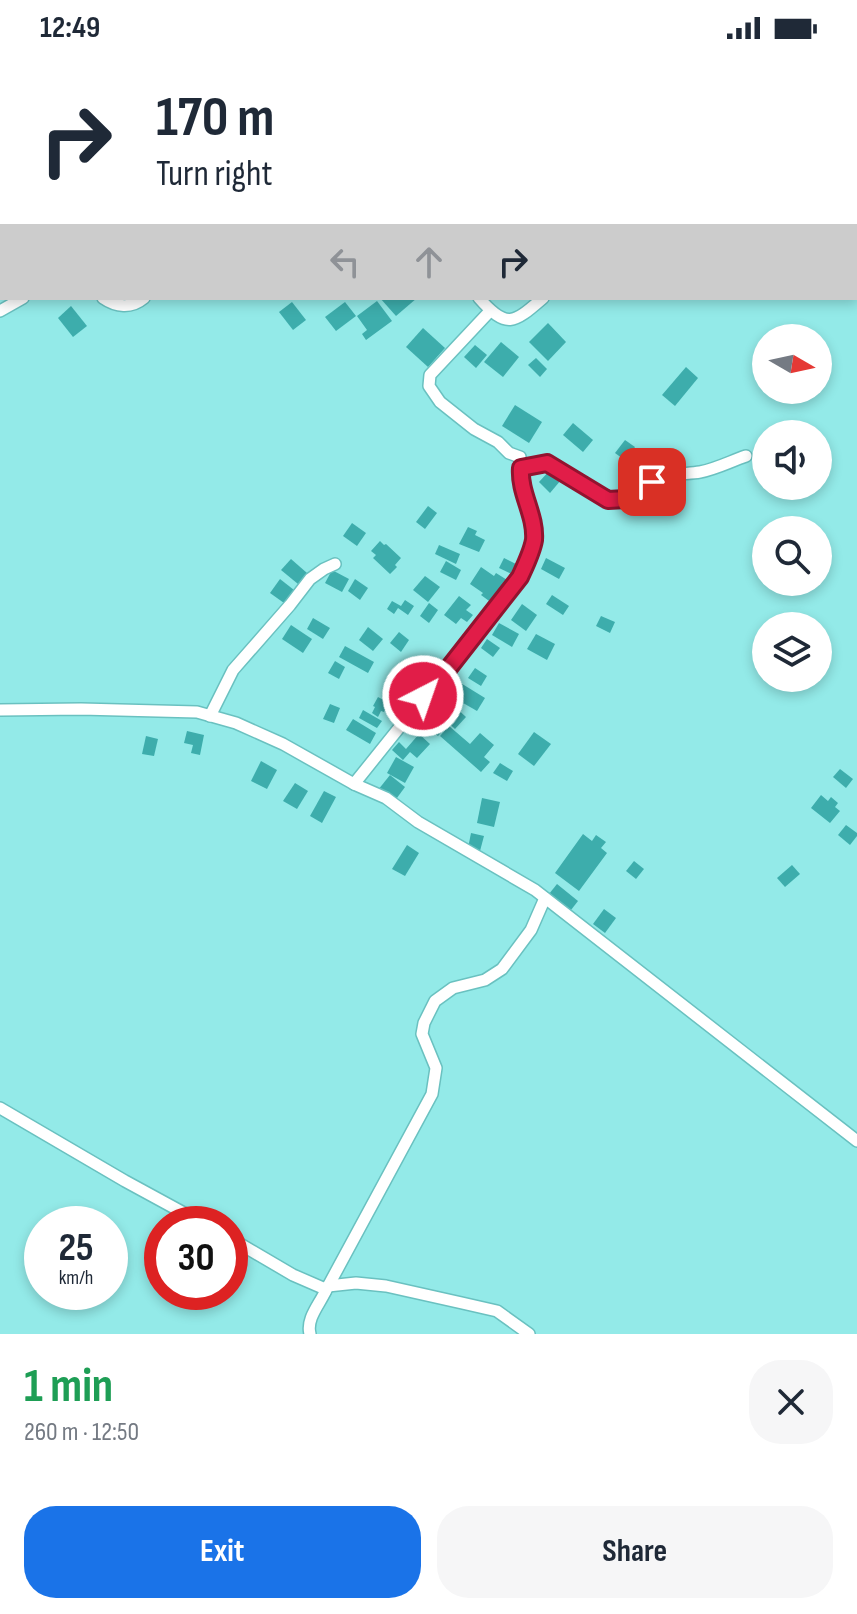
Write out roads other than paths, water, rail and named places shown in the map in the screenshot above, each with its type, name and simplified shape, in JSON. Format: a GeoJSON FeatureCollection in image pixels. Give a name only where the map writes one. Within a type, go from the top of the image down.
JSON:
{"type":"FeatureCollection","features":[{"type":"Feature","properties":{"kind":"street"},"geometry":{"type":"LineString","coordinates":[[0,311],[19,300]]}},
{"type":"Feature","properties":{"kind":"street"},"geometry":{"type":"LineString","coordinates":[[107,300],[118,306],[129,306],[142,300]]}},
{"type":"Feature","properties":{"kind":"street"},"geometry":{"type":"LineString","coordinates":[[481,300],[503,319],[519,319],[541,300]]}},
{"type":"Feature","properties":{"kind":"street"},"geometry":{"type":"LineString","coordinates":[[354,784],[520,577],[534,540],[533,524],[520,480],[520,457],[474,429],[440,402],[429,386],[430,375],[490,311]]}},
{"type":"Feature","properties":{"kind":"street"},"geometry":{"type":"LineString","coordinates":[[521,468],[547,463],[608,500],[618,501],[670,475],[702,471],[746,456]]}},
{"type":"Feature","properties":{"kind":"street"},"geometry":{"type":"LineString","coordinates":[[210,716],[233,670],[310,579],[335,564]]}},
{"type":"Feature","properties":{"kind":"street"},"geometry":{"type":"LineString","coordinates":[[0,710],[197,712],[236,723],[283,744],[354,784],[386,798],[418,822],[535,890],[857,1141]]}},
{"type":"Feature","properties":{"kind":"street"},"geometry":{"type":"LineString","coordinates":[[310,1334],[310,1321],[432,1094],[436,1068],[422,1034],[435,1001],[453,988],[485,980],[502,969],[531,930],[545,898]]}},
{"type":"Feature","properties":{"kind":"street"},"geometry":{"type":"LineString","coordinates":[[0,1108],[171,1206]]}},
{"type":"Feature","properties":{"kind":"street"},"geometry":{"type":"LineString","coordinates":[[248,1249],[293,1275],[327,1289],[356,1283],[386,1286],[497,1311],[529,1334]]}}]}
